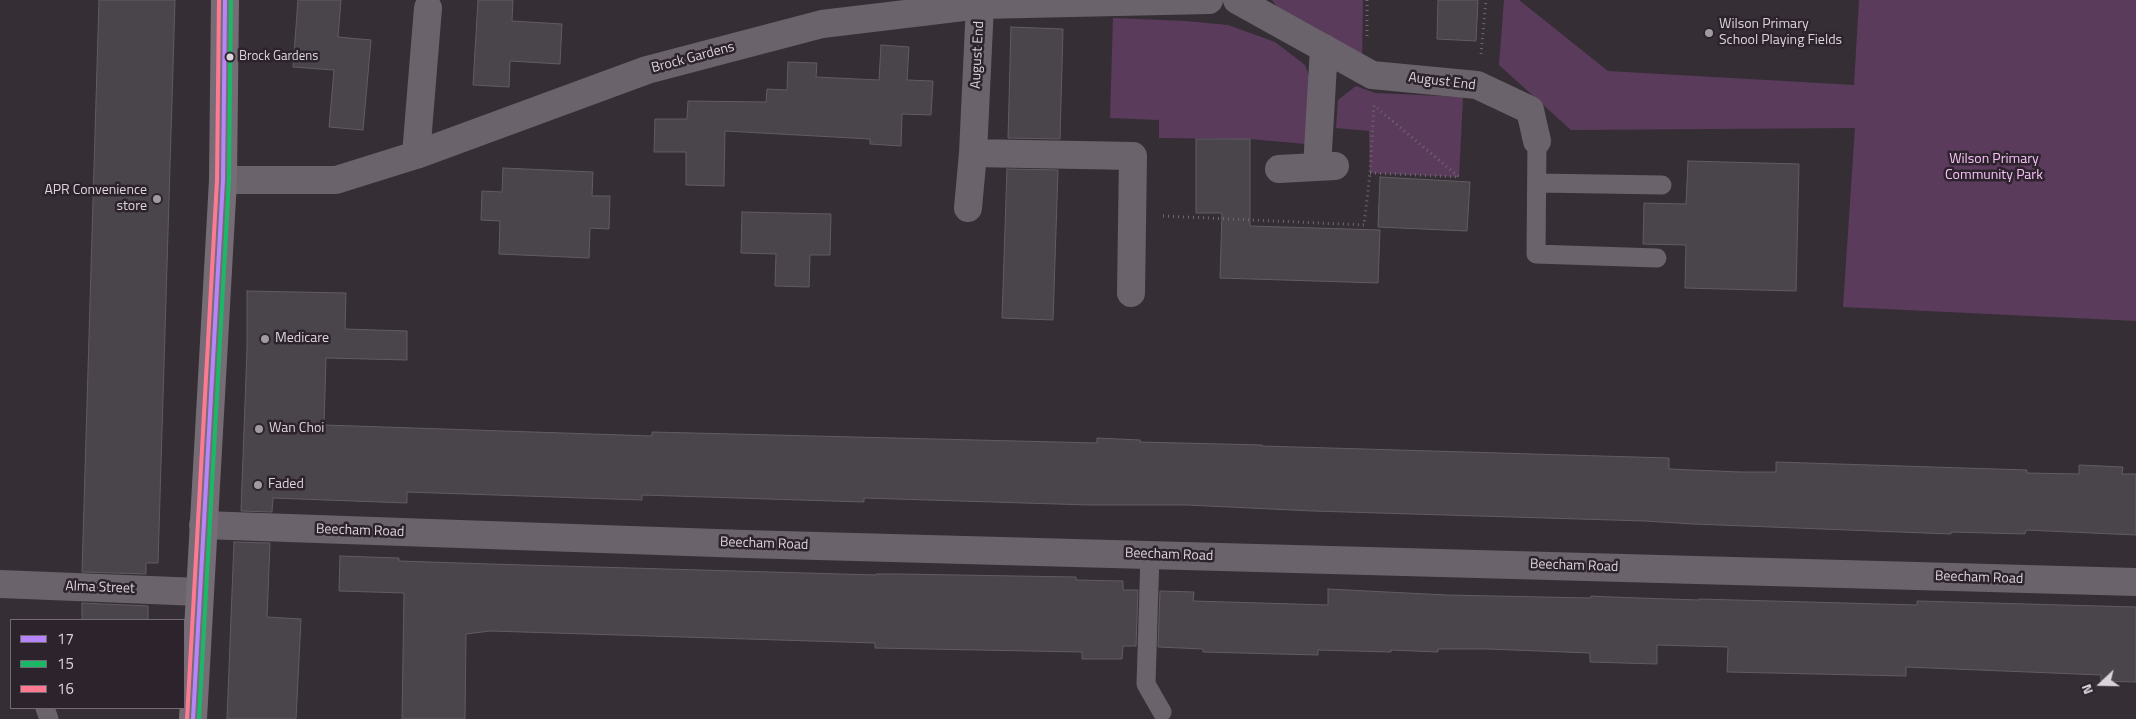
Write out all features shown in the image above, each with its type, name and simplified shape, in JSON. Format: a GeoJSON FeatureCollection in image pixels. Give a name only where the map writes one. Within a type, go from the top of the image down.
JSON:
{"type":"FeatureCollection","features":[{"type":"Feature","properties":{"kind":"main road"},"geometry":{"type":"LineString","coordinates":[[193,719],[223,180],[225,0]]}},
{"type":"Feature","properties":{"kind":"street","name":"August End"},"geometry":{"type":"LineString","coordinates":[[968,208],[973,153],[980,5],[1209,0]]}},
{"type":"Feature","properties":{"kind":"street","name":"August End"},"geometry":{"type":"LineString","coordinates":[[1237,0],[1372,75],[1477,85],[1530,110],[1537,141]]}},
{"type":"Feature","properties":{"kind":"street","name":"Brock Gardens"},"geometry":{"type":"LineString","coordinates":[[223,180],[336,180],[416,155],[656,67],[822,24],[980,5]]}},
{"type":"Feature","properties":{"kind":"street"},"geometry":{"type":"LineString","coordinates":[[416,155],[428,8]]}},
{"type":"Feature","properties":{"kind":"street"},"geometry":{"type":"LineString","coordinates":[[1279,168],[1326,167],[1324,48]]}},
{"type":"Feature","properties":{"kind":"street"},"geometry":{"type":"LineString","coordinates":[[973,153],[1133,156],[1131,292]]}},
{"type":"Feature","properties":{"kind":"street","name":"Beecham Road"},"geometry":{"type":"LineString","coordinates":[[203,525],[745,544],[2136,582]]}},
{"type":"Feature","properties":{"kind":"street","name":"Alma Street"},"geometry":{"type":"LineString","coordinates":[[0,584],[200,592]]}},
{"type":"Feature","properties":{"kind":"lane"},"geometry":{"type":"LineString","coordinates":[[1537,141],[1536,254],[1657,258]]}},
{"type":"Feature","properties":{"kind":"lane"},"geometry":{"type":"LineString","coordinates":[[1537,183],[1662,185]]}},
{"type":"Feature","properties":{"kind":"lane"},"geometry":{"type":"LineString","coordinates":[[1150,555],[1146,684],[1162,712]]}},
{"type":"Feature","properties":{"kind":"path"},"geometry":{"type":"LineString","coordinates":[[1477,85],[1486,0]]}},
{"type":"Feature","properties":{"kind":"path"},"geometry":{"type":"LineString","coordinates":[[1370,173],[1459,177],[1374,105]]}},
{"type":"Feature","properties":{"kind":"green space"},"geometry":{"type":"Polygon","coordinates":[[[1272,0],[1363,0],[1362,62],[1281,12],[1272,0]]]}},
{"type":"Feature","properties":{"kind":"green space","name":"Wilson Primary Community Park"},"geometry":{"type":"Polygon","coordinates":[[[1504,0],[1519,0],[1608,71],[1854,85],[1859,0],[2136,0],[2136,321],[1843,307],[1855,128],[1571,130],[1499,65],[1504,0]]]}},
{"type":"Feature","properties":{"kind":"green space"},"geometry":{"type":"Polygon","coordinates":[[[1113,18],[1228,25],[1275,42],[1305,65],[1311,82],[1306,144],[1250,139],[1159,138],[1159,120],[1110,118],[1113,18]]]}},
{"type":"Feature","properties":{"kind":"green space"},"geometry":{"type":"Polygon","coordinates":[[[1356,86],[1375,93],[1463,97],[1459,177],[1370,173],[1369,131],[1336,128],[1338,100],[1356,86]]]}},
{"type":"Feature","properties":{"kind":"building"},"geometry":{"type":"Polygon","coordinates":[[[99,0],[175,0],[158,563],[146,563],[146,574],[82,572],[99,0]]]}},
{"type":"Feature","properties":{"kind":"building"},"geometry":{"type":"Polygon","coordinates":[[[298,0],[341,0],[338,37],[371,40],[363,130],[329,127],[334,70],[293,67],[298,0]]]}},
{"type":"Feature","properties":{"kind":"building"},"geometry":{"type":"Polygon","coordinates":[[[478,0],[513,0],[512,21],[562,24],[560,64],[510,61],[509,87],[473,85],[478,0]]]}},
{"type":"Feature","properties":{"kind":"building"},"geometry":{"type":"Polygon","coordinates":[[[1438,0],[1478,0],[1476,41],[1437,39],[1438,0]]]}},
{"type":"Feature","properties":{"kind":"building"},"geometry":{"type":"Polygon","coordinates":[[[1011,27],[1063,29],[1060,139],[1008,138],[1011,27]]]}},
{"type":"Feature","properties":{"kind":"building"},"geometry":{"type":"Polygon","coordinates":[[[881,45],[909,47],[907,80],[933,81],[931,115],[902,114],[901,146],[870,144],[870,139],[725,131],[724,186],[686,185],[686,152],[654,152],[655,119],[687,119],[688,101],[766,102],[767,89],[787,90],[788,62],[817,63],[816,77],[879,80],[881,45]]]}},
{"type":"Feature","properties":{"kind":"building"},"geometry":{"type":"Polygon","coordinates":[[[1196,139],[1250,139],[1250,226],[1380,230],[1378,283],[1220,278],[1222,213],[1196,213],[1196,139]]]}},
{"type":"Feature","properties":{"kind":"building"},"geometry":{"type":"Polygon","coordinates":[[[1688,161],[1799,164],[1796,291],[1685,288],[1686,245],[1643,244],[1644,203],[1686,204],[1688,161]]]}},
{"type":"Feature","properties":{"kind":"building"},"geometry":{"type":"Polygon","coordinates":[[[503,168],[593,172],[592,196],[610,196],[609,229],[590,228],[589,258],[499,254],[500,221],[481,220],[482,191],[502,192],[503,168]]]}},
{"type":"Feature","properties":{"kind":"building"},"geometry":{"type":"Polygon","coordinates":[[[1007,169],[1058,170],[1053,320],[1002,318],[1007,169]]]}},
{"type":"Feature","properties":{"kind":"building"},"geometry":{"type":"Polygon","coordinates":[[[1380,177],[1470,182],[1467,231],[1378,227],[1380,177]]]}},
{"type":"Feature","properties":{"kind":"building"},"geometry":{"type":"Polygon","coordinates":[[[742,212],[831,214],[830,255],[810,255],[809,287],[775,286],[776,254],[741,253],[742,212]]]}},
{"type":"Feature","properties":{"kind":"building"},"geometry":{"type":"Polygon","coordinates":[[[247,291],[346,293],[345,329],[407,331],[407,360],[326,358],[324,425],[652,436],[652,432],[1097,443],[1097,438],[1140,440],[1140,442],[1669,458],[1669,469],[1740,472],[1776,472],[1776,462],[2027,470],[2027,473],[2079,474],[2079,465],[2123,467],[2122,474],[2136,474],[2136,535],[2026,530],[2025,534],[1951,532],[1951,534],[1187,505],[1089,505],[864,498],[864,502],[642,495],[642,500],[407,492],[407,503],[273,498],[272,512],[241,511],[247,349],[247,291]]]}},
{"type":"Feature","properties":{"kind":"building"},"geometry":{"type":"Polygon","coordinates":[[[234,542],[270,543],[267,617],[301,619],[296,719],[227,719],[234,542]]]}},
{"type":"Feature","properties":{"kind":"building"},"geometry":{"type":"Polygon","coordinates":[[[340,556],[399,558],[399,561],[490,564],[876,575],[1076,577],[1076,580],[1123,581],[1123,590],[1138,590],[1136,646],[1123,646],[1122,659],[1082,659],[1082,652],[875,648],[875,643],[490,631],[466,634],[465,719],[402,719],[404,593],[339,591],[340,556]]]}},
{"type":"Feature","properties":{"kind":"building"},"geometry":{"type":"Polygon","coordinates":[[[1328,589],[1446,595],[1591,598],[1591,596],[1917,605],[1917,601],[2136,607],[2136,682],[2101,681],[2101,675],[1906,667],[1906,676],[1727,672],[1728,647],[1657,645],[1657,664],[1590,662],[1590,653],[1487,649],[1438,649],[1438,652],[1318,650],[1318,655],[1203,652],[1203,649],[1158,647],[1160,591],[1194,592],[1193,601],[1328,605],[1328,589]]]}},
{"type":"Feature","properties":{"kind":"building"},"geometry":{"type":"Polygon","coordinates":[[[82,603],[148,606],[148,619],[82,619],[82,603]]]}},
{"type":"Feature","properties":{"kind":"transit line","name":"16"},"geometry":{"type":"LineString","coordinates":[[187,719],[217,180],[219,0]]}},
{"type":"Feature","properties":{"kind":"transit line","name":"17"},"geometry":{"type":"LineString","coordinates":[[193,719],[223,180],[225,0]]}},
{"type":"Feature","properties":{"kind":"transit line","name":"15"},"geometry":{"type":"LineString","coordinates":[[199,719],[229,180],[231,0]]}},
{"type":"Feature","properties":{"kind":"place","name":"Wilson Primary School Playing Fields"},"geometry":{"type":"Point","coordinates":[1709,33]}},
{"type":"Feature","properties":{"kind":"place","name":"Brock Gardens"},"geometry":{"type":"Point","coordinates":[230,57]}},
{"type":"Feature","properties":{"kind":"place","name":"APR Convenience store"},"geometry":{"type":"Point","coordinates":[157,199]}},
{"type":"Feature","properties":{"kind":"place","name":"Medicare"},"geometry":{"type":"Point","coordinates":[265,339]}},
{"type":"Feature","properties":{"kind":"place","name":"Wan Choi"},"geometry":{"type":"Point","coordinates":[259,429]}},
{"type":"Feature","properties":{"kind":"place","name":"Faded"},"geometry":{"type":"Point","coordinates":[258,485]}}]}
